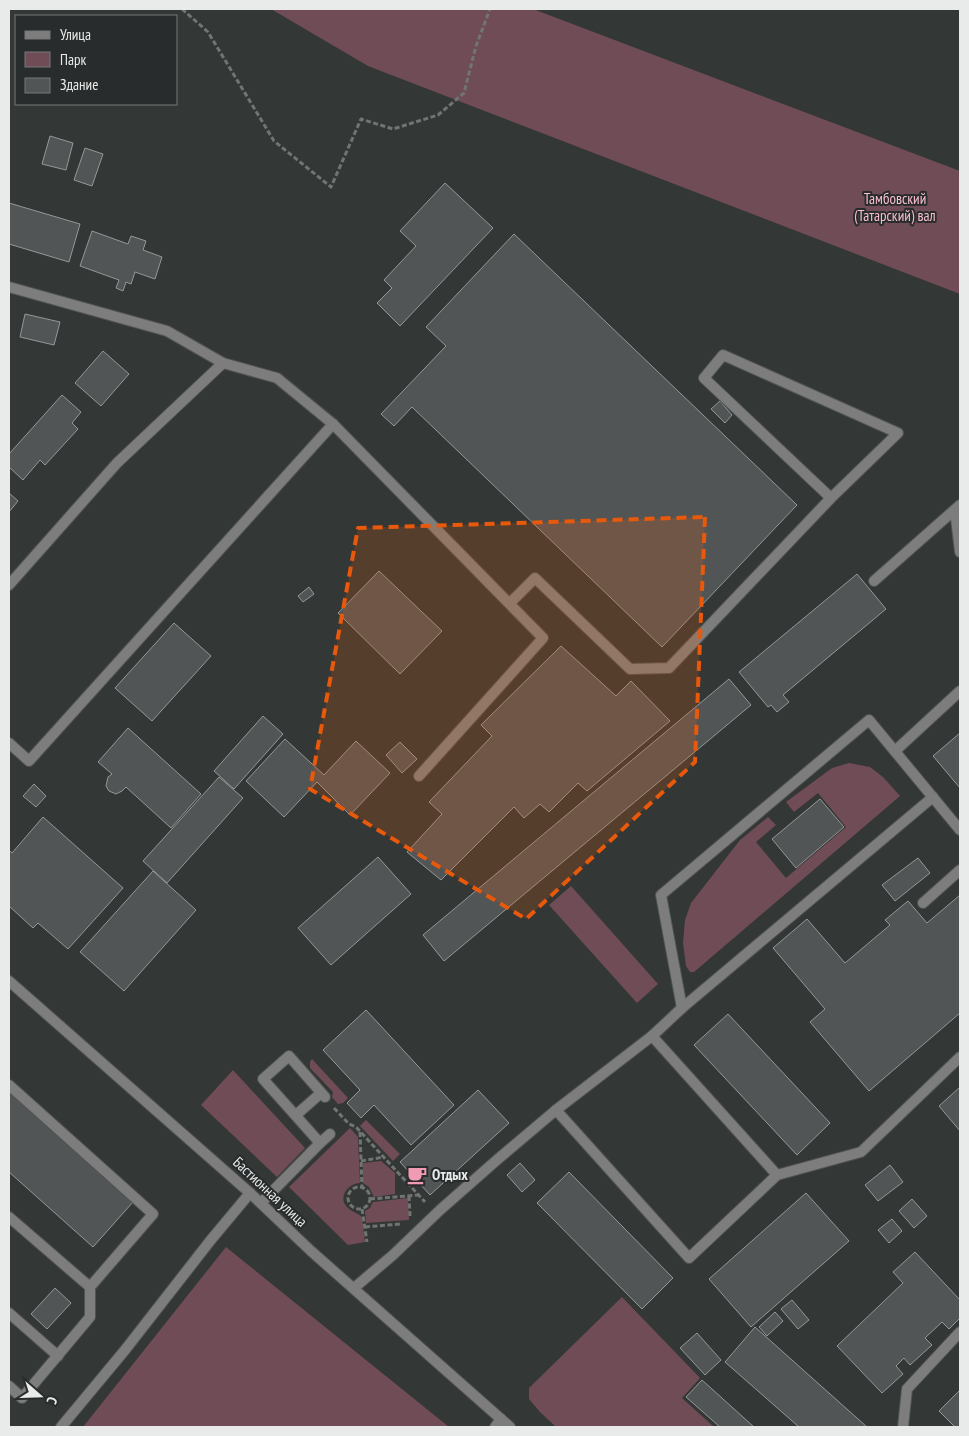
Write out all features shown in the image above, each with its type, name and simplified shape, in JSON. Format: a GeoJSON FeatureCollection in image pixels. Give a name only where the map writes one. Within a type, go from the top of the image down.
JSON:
{"type":"FeatureCollection","features":[{"type":"Feature","properties":{"kind":"street"},"geometry":{"type":"LineString","coordinates":[[9,287],[168,331],[223,363],[277,378],[333,424],[543,638],[419,776]]}},
{"type":"Feature","properties":{"kind":"street"},"geometry":{"type":"LineString","coordinates":[[510,603],[535,578],[630,669],[669,668],[830,498],[898,433],[723,355],[704,378],[830,498]]}},
{"type":"Feature","properties":{"kind":"street"},"geometry":{"type":"LineString","coordinates":[[9,585],[117,463],[223,363]]}},
{"type":"Feature","properties":{"kind":"street"},"geometry":{"type":"LineString","coordinates":[[9,744],[29,760],[333,424]]}},
{"type":"Feature","properties":{"kind":"street"},"geometry":{"type":"LineString","coordinates":[[958,507],[960,552]]}},
{"type":"Feature","properties":{"kind":"street"},"geometry":{"type":"LineString","coordinates":[[874,581],[958,507]]}},
{"type":"Feature","properties":{"kind":"street"},"geometry":{"type":"LineString","coordinates":[[895,750],[960,691]]}},
{"type":"Feature","properties":{"kind":"street"},"geometry":{"type":"LineString","coordinates":[[682,1008],[661,895],[870,720],[960,830]]}},
{"type":"Feature","properties":{"kind":"street"},"geometry":{"type":"LineString","coordinates":[[354,1288],[436,1213],[556,1110],[652,1036],[682,1008],[933,797]]}},
{"type":"Feature","properties":{"kind":"street"},"geometry":{"type":"LineString","coordinates":[[923,903],[960,870]]}},
{"type":"Feature","properties":{"kind":"street","name":"Бастионная улица"},"geometry":{"type":"LineString","coordinates":[[9,981],[250,1193],[498,1423],[510,1427]]}},
{"type":"Feature","properties":{"kind":"street"},"geometry":{"type":"LineString","coordinates":[[652,1036],[777,1175]]}},
{"type":"Feature","properties":{"kind":"street"},"geometry":{"type":"LineString","coordinates":[[296,1116],[323,1095],[289,1056],[263,1079],[320,1143]]}},
{"type":"Feature","properties":{"kind":"street"},"geometry":{"type":"LineString","coordinates":[[556,1110],[689,1258],[777,1175],[861,1152],[960,1057]]}},
{"type":"Feature","properties":{"kind":"street"},"geometry":{"type":"LineString","coordinates":[[9,1085],[153,1214],[90,1287],[90,1316],[58,1356],[22,1398],[9,1386]]}},
{"type":"Feature","properties":{"kind":"street"},"geometry":{"type":"LineString","coordinates":[[261,1203],[330,1134]]}},
{"type":"Feature","properties":{"kind":"street"},"geometry":{"type":"LineString","coordinates":[[61,1427],[250,1193]]}},
{"type":"Feature","properties":{"kind":"street"},"geometry":{"type":"LineString","coordinates":[[9,1217],[90,1287]]}},
{"type":"Feature","properties":{"kind":"street"},"geometry":{"type":"LineString","coordinates":[[9,1313],[58,1356]]}},
{"type":"Feature","properties":{"kind":"street"},"geometry":{"type":"LineString","coordinates":[[903,1427],[907,1389],[960,1332]]}},
{"type":"Feature","properties":{"kind":"path"},"geometry":{"type":"LineString","coordinates":[[182,9],[208,32],[274,141],[331,187],[361,119],[393,129],[438,114],[464,94],[476,46],[490,9]]}},
{"type":"Feature","properties":{"kind":"path"},"geometry":{"type":"LineString","coordinates":[[323,1095],[348,1124],[360,1131],[436,1213]]}},
{"type":"Feature","properties":{"kind":"path"},"geometry":{"type":"LineString","coordinates":[[360,1131],[362,1187]]}},
{"type":"Feature","properties":{"kind":"path"},"geometry":{"type":"LineString","coordinates":[[361,1161],[384,1157]]}},
{"type":"Feature","properties":{"kind":"path"},"geometry":{"type":"LineString","coordinates":[[362,1187],[368,1192],[370,1199],[368,1206],[357,1210],[349,1204],[348,1197],[352,1189],[362,1187]]}},
{"type":"Feature","properties":{"kind":"path"},"geometry":{"type":"LineString","coordinates":[[370,1199],[420,1195]]}},
{"type":"Feature","properties":{"kind":"path"},"geometry":{"type":"LineString","coordinates":[[362,1209],[367,1242]]}},
{"type":"Feature","properties":{"kind":"path"},"geometry":{"type":"LineString","coordinates":[[365,1227],[401,1224]]}},
{"type":"Feature","properties":{"kind":"highlighted area"},"geometry":{"type":"Polygon","coordinates":[[[705,517],[695,762],[526,919],[310,789],[358,528],[705,517]]]}},
{"type":"Feature","properties":{"kind":"green space","name":"Тамбовский (Татарский) вал"},"geometry":{"type":"Polygon","coordinates":[[[271,9],[533,9],[960,171],[960,294],[368,66],[271,9]]]}},
{"type":"Feature","properties":{"kind":"green space"},"geometry":{"type":"Polygon","coordinates":[[[849,763],[870,767],[883,777],[900,796],[694,972],[690,972],[686,966],[683,943],[685,920],[691,903],[740,840],[768,817],[776,825],[756,842],[786,878],[846,827],[818,793],[794,812],[786,802],[832,768],[849,763]]]}},
{"type":"Feature","properties":{"kind":"green space"},"geometry":{"type":"Polygon","coordinates":[[[571,886],[658,984],[637,1003],[549,905],[571,886]]]}},
{"type":"Feature","properties":{"kind":"green space"},"geometry":{"type":"Polygon","coordinates":[[[312,1059],[348,1098],[343,1103],[338,1104],[332,1097],[333,1092],[310,1068],[312,1059]]]}},
{"type":"Feature","properties":{"kind":"green space"},"geometry":{"type":"Polygon","coordinates":[[[233,1070],[305,1148],[277,1177],[201,1105],[233,1070]]]}},
{"type":"Feature","properties":{"kind":"green space"},"geometry":{"type":"Polygon","coordinates":[[[366,1120],[400,1154],[393,1161],[360,1126],[366,1120]]]}},
{"type":"Feature","properties":{"kind":"green space"},"geometry":{"type":"Polygon","coordinates":[[[350,1128],[358,1137],[360,1183],[348,1188],[345,1192],[344,1200],[348,1208],[362,1217],[365,1242],[348,1245],[289,1187],[350,1128]]]}},
{"type":"Feature","properties":{"kind":"green space"},"geometry":{"type":"Polygon","coordinates":[[[381,1161],[395,1173],[395,1194],[374,1197],[369,1187],[363,1183],[363,1163],[381,1161]]]}},
{"type":"Feature","properties":{"kind":"green space"},"geometry":{"type":"Polygon","coordinates":[[[408,1198],[409,1220],[366,1223],[365,1211],[370,1208],[373,1202],[408,1198]]]}},
{"type":"Feature","properties":{"kind":"green space"},"geometry":{"type":"Polygon","coordinates":[[[226,1247],[449,1427],[83,1427],[226,1247]]]}},
{"type":"Feature","properties":{"kind":"green space"},"geometry":{"type":"Polygon","coordinates":[[[622,1297],[700,1378],[682,1398],[714,1427],[556,1427],[529,1399],[529,1388],[622,1297]]]}},
{"type":"Feature","properties":{"kind":"building"},"geometry":{"type":"Polygon","coordinates":[[[50,136],[73,143],[66,170],[42,164],[50,136]]]}},
{"type":"Feature","properties":{"kind":"building"},"geometry":{"type":"Polygon","coordinates":[[[85,148],[103,154],[92,186],[74,180],[85,148]]]}},
{"type":"Feature","properties":{"kind":"building"},"geometry":{"type":"Polygon","coordinates":[[[445,183],[493,228],[400,326],[377,303],[392,288],[384,280],[416,246],[400,231],[445,183]]]}},
{"type":"Feature","properties":{"kind":"building"},"geometry":{"type":"Polygon","coordinates":[[[9,203],[80,224],[69,262],[9,244],[9,203]]]}},
{"type":"Feature","properties":{"kind":"building"},"geometry":{"type":"Polygon","coordinates":[[[92,231],[128,244],[131,236],[146,241],[143,250],[162,257],[155,279],[135,272],[131,284],[126,282],[123,291],[116,288],[119,280],[80,266],[92,231]]]}},
{"type":"Feature","properties":{"kind":"building"},"geometry":{"type":"Polygon","coordinates":[[[514,234],[797,505],[662,647],[412,407],[394,426],[381,414],[446,346],[426,327],[514,234]]]}},
{"type":"Feature","properties":{"kind":"building"},"geometry":{"type":"Polygon","coordinates":[[[25,314],[60,322],[54,345],[20,337],[25,314]]]}},
{"type":"Feature","properties":{"kind":"building"},"geometry":{"type":"Polygon","coordinates":[[[103,351],[129,374],[101,406],[75,383],[103,351]]]}},
{"type":"Feature","properties":{"kind":"building"},"geometry":{"type":"Polygon","coordinates":[[[62,395],[81,412],[72,423],[78,429],[45,465],[40,460],[23,480],[9,467],[9,454],[62,395]]]}},
{"type":"Feature","properties":{"kind":"building"},"geometry":{"type":"Polygon","coordinates":[[[720,401],[732,415],[725,423],[711,409],[720,401]]]}},
{"type":"Feature","properties":{"kind":"building"},"geometry":{"type":"Polygon","coordinates":[[[9,493],[18,501],[9,512],[9,493]]]}},
{"type":"Feature","properties":{"kind":"building"},"geometry":{"type":"Polygon","coordinates":[[[379,571],[442,631],[400,674],[338,613],[379,571]]]}},
{"type":"Feature","properties":{"kind":"building"},"geometry":{"type":"Polygon","coordinates":[[[857,574],[886,609],[783,695],[789,702],[777,712],[771,705],[768,707],[739,672],[857,574]]]}},
{"type":"Feature","properties":{"kind":"building"},"geometry":{"type":"Polygon","coordinates":[[[309,587],[314,594],[303,602],[298,596],[309,587]]]}},
{"type":"Feature","properties":{"kind":"building"},"geometry":{"type":"Polygon","coordinates":[[[174,623],[211,656],[152,721],[115,688],[174,623]]]}},
{"type":"Feature","properties":{"kind":"building"},"geometry":{"type":"Polygon","coordinates":[[[561,646],[616,696],[631,681],[670,721],[587,791],[578,783],[549,812],[540,804],[524,818],[514,807],[441,880],[407,852],[442,814],[429,802],[492,736],[481,725],[561,646]]]}},
{"type":"Feature","properties":{"kind":"building"},"geometry":{"type":"Polygon","coordinates":[[[729,679],[751,705],[444,961],[423,935],[729,679]]]}},
{"type":"Feature","properties":{"kind":"building"},"geometry":{"type":"Polygon","coordinates":[[[263,716],[283,734],[234,789],[214,771],[263,716]]]}},
{"type":"Feature","properties":{"kind":"building"},"geometry":{"type":"Polygon","coordinates":[[[128,728],[201,794],[171,828],[126,787],[116,794],[109,791],[106,786],[108,777],[112,774],[98,762],[128,728]]]}},
{"type":"Feature","properties":{"kind":"building"},"geometry":{"type":"Polygon","coordinates":[[[960,733],[960,788],[933,756],[960,733]]]}},
{"type":"Feature","properties":{"kind":"building"},"geometry":{"type":"Polygon","coordinates":[[[285,739],[324,775],[356,741],[390,773],[350,815],[317,782],[284,817],[246,781],[285,739]]]}},
{"type":"Feature","properties":{"kind":"building"},"geometry":{"type":"Polygon","coordinates":[[[400,742],[417,759],[402,773],[386,755],[400,742]]]}},
{"type":"Feature","properties":{"kind":"building"},"geometry":{"type":"Polygon","coordinates":[[[219,777],[243,798],[167,883],[143,861],[219,777]]]}},
{"type":"Feature","properties":{"kind":"building"},"geometry":{"type":"Polygon","coordinates":[[[34,784],[46,796],[36,807],[23,796],[34,784]]]}},
{"type":"Feature","properties":{"kind":"building"},"geometry":{"type":"Polygon","coordinates":[[[820,799],[844,827],[796,868],[772,839],[820,799]]]}},
{"type":"Feature","properties":{"kind":"building"},"geometry":{"type":"Polygon","coordinates":[[[43,817],[123,888],[68,949],[38,923],[33,928],[9,906],[9,850],[12,853],[43,817]]]}},
{"type":"Feature","properties":{"kind":"building"},"geometry":{"type":"Polygon","coordinates":[[[378,857],[411,894],[331,965],[298,928],[378,857]]]}},
{"type":"Feature","properties":{"kind":"building"},"geometry":{"type":"Polygon","coordinates":[[[918,858],[930,873],[895,901],[882,885],[918,858]]]}},
{"type":"Feature","properties":{"kind":"building"},"geometry":{"type":"Polygon","coordinates":[[[153,871],[196,910],[124,991],[80,952],[153,871]]]}},
{"type":"Feature","properties":{"kind":"building"},"geometry":{"type":"Polygon","coordinates":[[[960,895],[960,1013],[869,1091],[810,1022],[825,1009],[773,948],[807,919],[845,963],[890,925],[885,920],[908,901],[927,923],[960,895]]]}},
{"type":"Feature","properties":{"kind":"building"},"geometry":{"type":"Polygon","coordinates":[[[366,1010],[454,1105],[411,1145],[374,1105],[361,1118],[347,1103],[360,1090],[323,1050],[366,1010]]]}},
{"type":"Feature","properties":{"kind":"building"},"geometry":{"type":"Polygon","coordinates":[[[728,1014],[830,1123],[797,1155],[694,1045],[728,1014]]]}},
{"type":"Feature","properties":{"kind":"building"},"geometry":{"type":"Polygon","coordinates":[[[960,1087],[960,1131],[939,1106],[960,1087]]]}},
{"type":"Feature","properties":{"kind":"building"},"geometry":{"type":"Polygon","coordinates":[[[478,1090],[509,1123],[430,1195],[400,1162],[478,1090]]]}},
{"type":"Feature","properties":{"kind":"building"},"geometry":{"type":"Polygon","coordinates":[[[9,1092],[133,1202],[93,1247],[9,1172],[9,1092]]]}},
{"type":"Feature","properties":{"kind":"building"},"geometry":{"type":"Polygon","coordinates":[[[520,1163],[535,1180],[522,1192],[507,1175],[520,1163]]]}},
{"type":"Feature","properties":{"kind":"building"},"geometry":{"type":"Polygon","coordinates":[[[890,1165],[903,1182],[878,1201],[865,1185],[890,1165]]]}},
{"type":"Feature","properties":{"kind":"building"},"geometry":{"type":"Polygon","coordinates":[[[569,1172],[673,1278],[642,1309],[537,1203],[569,1172]]]}},
{"type":"Feature","properties":{"kind":"building"},"geometry":{"type":"Polygon","coordinates":[[[806,1193],[849,1241],[751,1327],[709,1279],[806,1193]]]}},
{"type":"Feature","properties":{"kind":"building"},"geometry":{"type":"Polygon","coordinates":[[[912,1199],[927,1216],[914,1228],[899,1211],[912,1199]]]}},
{"type":"Feature","properties":{"kind":"building"},"geometry":{"type":"Polygon","coordinates":[[[892,1219],[902,1231],[889,1243],[878,1230],[892,1219]]]}},
{"type":"Feature","properties":{"kind":"building"},"geometry":{"type":"Polygon","coordinates":[[[915,1252],[960,1300],[960,1318],[949,1329],[942,1322],[925,1338],[932,1345],[910,1365],[904,1358],[896,1366],[903,1374],[882,1393],[837,1346],[903,1283],[893,1272],[915,1252]]]}},
{"type":"Feature","properties":{"kind":"building"},"geometry":{"type":"Polygon","coordinates":[[[55,1288],[71,1303],[47,1329],[31,1314],[55,1288]]]}},
{"type":"Feature","properties":{"kind":"building"},"geometry":{"type":"Polygon","coordinates":[[[792,1300],[809,1320],[798,1329],[781,1309],[792,1300]]]}},
{"type":"Feature","properties":{"kind":"building"},"geometry":{"type":"Polygon","coordinates":[[[775,1312],[783,1321],[767,1336],[759,1327],[775,1312]]]}},
{"type":"Feature","properties":{"kind":"building"},"geometry":{"type":"Polygon","coordinates":[[[755,1327],[867,1427],[799,1427],[725,1362],[755,1327]]]}},
{"type":"Feature","properties":{"kind":"building"},"geometry":{"type":"Polygon","coordinates":[[[697,1333],[721,1360],[705,1375],[680,1348],[697,1333]]]}},
{"type":"Feature","properties":{"kind":"building"},"geometry":{"type":"Polygon","coordinates":[[[702,1380],[754,1427],[720,1427],[686,1397],[702,1380]]]}},
{"type":"Feature","properties":{"kind":"building"},"geometry":{"type":"Polygon","coordinates":[[[960,1390],[960,1427],[955,1427],[939,1411],[960,1390]]]}},
{"type":"Feature","properties":{"kind":"place","name":"Отдых"},"geometry":{"type":"Point","coordinates":[417,1175]}}]}
